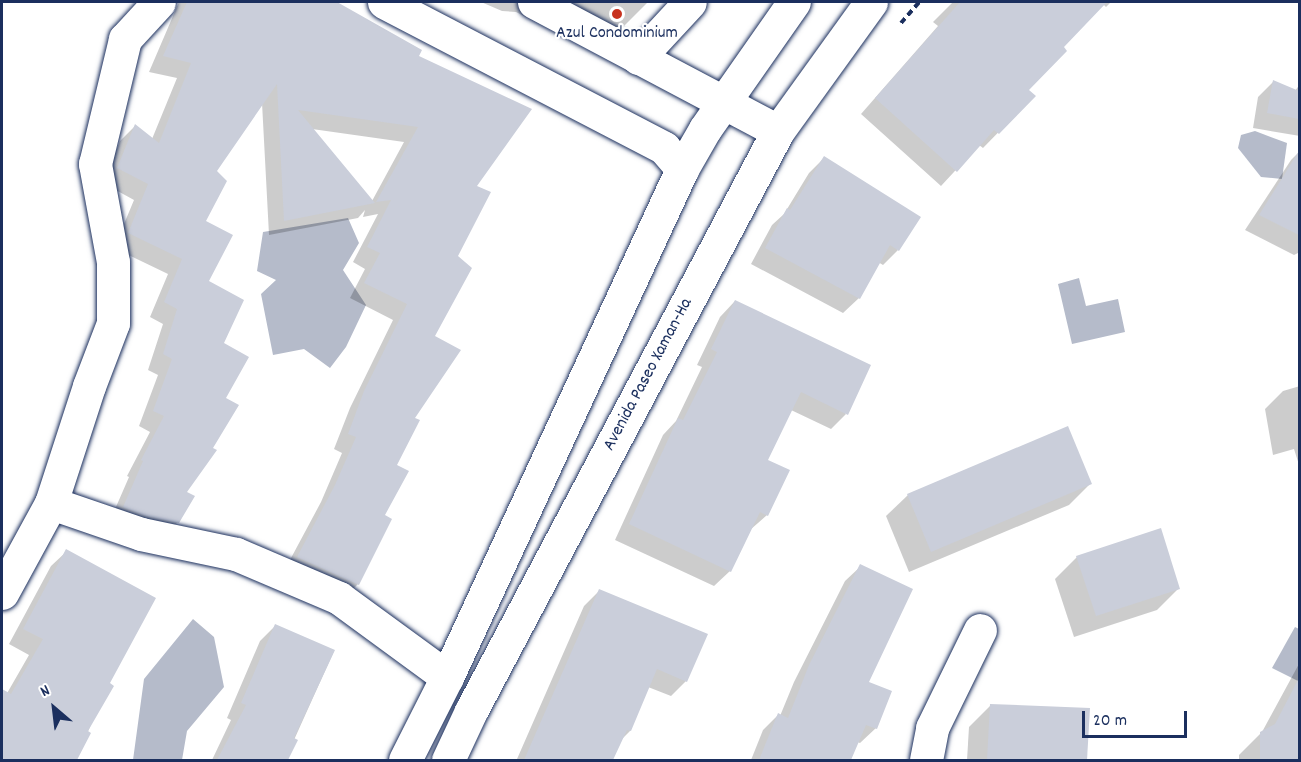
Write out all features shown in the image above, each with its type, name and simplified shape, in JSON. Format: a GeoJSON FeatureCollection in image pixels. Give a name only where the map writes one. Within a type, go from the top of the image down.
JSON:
{"type":"FeatureCollection","features":[{"type":"Feature","properties":{"kind":"street"},"geometry":{"type":"LineString","coordinates":[[2,593],[51,503],[88,386],[113,323],[113,262],[95,164],[125,39],[159,2]]}},
{"type":"Feature","properties":{"kind":"street"},"geometry":{"type":"LineString","coordinates":[[384,2],[664,148],[682,169]]}},
{"type":"Feature","properties":{"kind":"street"},"geometry":{"type":"LineString","coordinates":[[534,2],[778,131]]}},
{"type":"Feature","properties":{"kind":"street"},"geometry":{"type":"LineString","coordinates":[[638,58],[690,2]]}},
{"type":"Feature","properties":{"kind":"street"},"geometry":{"type":"LineString","coordinates":[[405,760],[447,678],[682,169],[795,2]]}},
{"type":"Feature","properties":{"kind":"street","name":"Avenida Paseo Xaman-Ha"},"geometry":{"type":"LineString","coordinates":[[448,760],[471,711],[778,131],[871,2]]}},
{"type":"Feature","properties":{"kind":"street"},"geometry":{"type":"LineString","coordinates":[[51,503],[141,534],[236,554],[339,598],[447,678]]}},
{"type":"Feature","properties":{"kind":"street"},"geometry":{"type":"LineString","coordinates":[[926,760],[932,729],[980,630]]}},
{"type":"Feature","properties":{"kind":"water"},"geometry":{"type":"Polygon","coordinates":[[[1255,131],[1287,143],[1282,179],[1261,177],[1238,148],[1241,135],[1255,131]]]}},
{"type":"Feature","properties":{"kind":"water"},"geometry":{"type":"Polygon","coordinates":[[[348,218],[359,243],[343,270],[366,305],[346,347],[330,368],[304,349],[273,355],[261,294],[276,280],[257,271],[263,232],[348,218]]]}},
{"type":"Feature","properties":{"kind":"water"},"geometry":{"type":"Polygon","coordinates":[[[1079,278],[1086,306],[1118,299],[1125,332],[1072,344],[1058,284],[1079,278]]]}},
{"type":"Feature","properties":{"kind":"water"},"geometry":{"type":"Polygon","coordinates":[[[193,619],[214,637],[224,687],[187,731],[182,760],[133,760],[144,679],[193,619]]]}},
{"type":"Feature","properties":{"kind":"water"},"geometry":{"type":"Polygon","coordinates":[[[1295,627],[1299,629],[1298,681],[1272,668],[1295,627]]]}},
{"type":"Feature","properties":{"kind":"building"},"geometry":{"type":"Polygon","coordinates":[[[187,2],[337,2],[422,50],[419,56],[532,109],[477,186],[491,192],[458,256],[472,268],[435,336],[461,350],[415,418],[420,420],[397,465],[409,471],[385,515],[392,519],[359,585],[297,557],[335,485],[356,437],[348,434],[364,391],[407,304],[364,283],[380,253],[367,247],[391,200],[376,202],[418,127],[298,110],[375,203],[284,221],[277,84],[217,171],[227,181],[206,221],[233,235],[209,281],[244,300],[224,343],[249,357],[226,398],[239,405],[213,448],[217,450],[187,492],[195,496],[179,523],[146,516],[123,507],[143,461],[141,460],[164,416],[153,411],[172,359],[163,354],[177,309],[164,302],[182,259],[128,233],[148,184],[117,168],[135,124],[159,143],[191,63],[163,56],[187,2]]]}},
{"type":"Feature","properties":{"kind":"building"},"geometry":{"type":"Polygon","coordinates":[[[960,2],[1107,2],[1064,47],[1067,51],[1029,90],[1036,96],[999,134],[994,130],[957,172],[875,98],[960,2]]]}},
{"type":"Feature","properties":{"kind":"building"},"geometry":{"type":"Polygon","coordinates":[[[1273,80],[1299,91],[1299,119],[1267,113],[1273,80]]]}},
{"type":"Feature","properties":{"kind":"building"},"geometry":{"type":"Polygon","coordinates":[[[1299,151],[1299,235],[1259,215],[1299,151]]]}},
{"type":"Feature","properties":{"kind":"building"},"geometry":{"type":"Polygon","coordinates":[[[824,156],[921,217],[899,251],[890,245],[860,299],[765,248],[787,208],[790,210],[824,156]]]}},
{"type":"Feature","properties":{"kind":"building"},"geometry":{"type":"Polygon","coordinates":[[[735,300],[871,365],[848,415],[801,392],[768,460],[790,470],[768,516],[760,512],[731,572],[629,524],[678,418],[683,420],[717,352],[711,349],[735,300]]]}},
{"type":"Feature","properties":{"kind":"building"},"geometry":{"type":"Polygon","coordinates":[[[1068,426],[1092,484],[931,552],[907,494],[1068,426]]]}},
{"type":"Feature","properties":{"kind":"building"},"geometry":{"type":"Polygon","coordinates":[[[1161,528],[1180,589],[1096,616],[1076,556],[1161,528]]]}},
{"type":"Feature","properties":{"kind":"building"},"geometry":{"type":"Polygon","coordinates":[[[66,549],[156,598],[110,683],[114,686],[88,731],[91,733],[77,760],[2,760],[2,689],[11,694],[43,639],[23,629],[66,549]]]}},
{"type":"Feature","properties":{"kind":"building"},"geometry":{"type":"Polygon","coordinates":[[[860,564],[913,589],[869,682],[892,691],[877,729],[866,725],[851,760],[759,760],[778,713],[788,718],[809,665],[860,564]]]}},
{"type":"Feature","properties":{"kind":"building"},"geometry":{"type":"Polygon","coordinates":[[[599,589],[708,634],[687,682],[657,669],[631,731],[627,730],[613,760],[524,760],[599,589]]]}},
{"type":"Feature","properties":{"kind":"building"},"geometry":{"type":"Polygon","coordinates":[[[275,624],[335,650],[294,738],[298,740],[288,760],[217,760],[246,705],[241,703],[275,624]]]}},
{"type":"Feature","properties":{"kind":"building"},"geometry":{"type":"Polygon","coordinates":[[[1299,678],[1299,760],[1260,760],[1260,732],[1275,724],[1299,678]]]}},
{"type":"Feature","properties":{"kind":"building"},"geometry":{"type":"Polygon","coordinates":[[[990,704],[1090,708],[1087,760],[987,760],[990,704]]]}},
{"type":"Feature","properties":{"kind":"place","name":"Azul Condominium"},"geometry":{"type":"Point","coordinates":[617,14]}}]}
